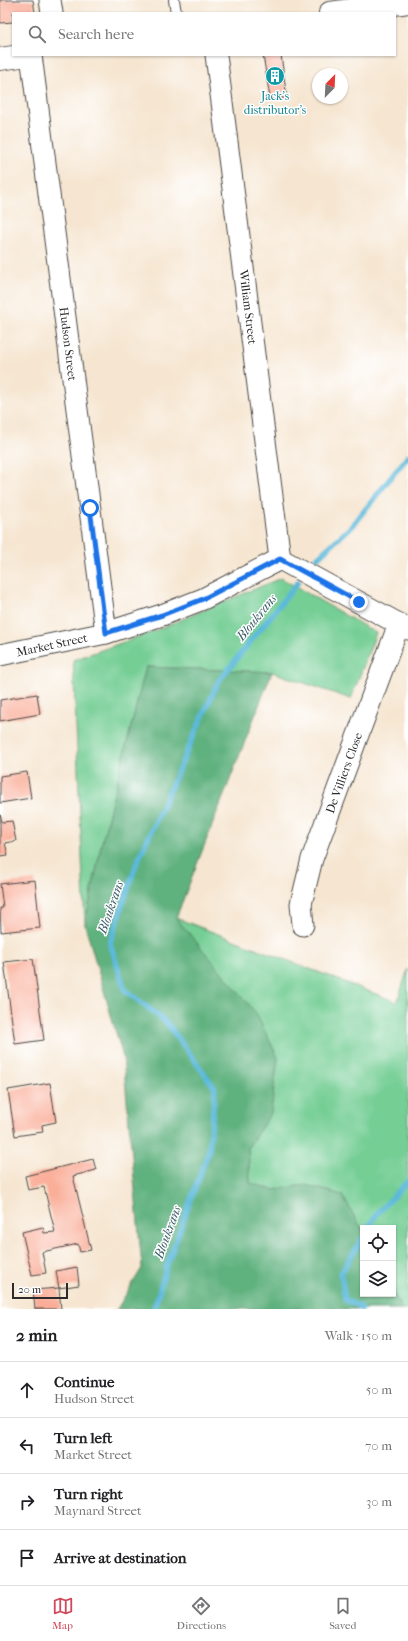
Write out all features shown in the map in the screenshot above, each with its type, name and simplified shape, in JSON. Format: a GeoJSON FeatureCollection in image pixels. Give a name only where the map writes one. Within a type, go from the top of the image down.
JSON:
{"type":"FeatureCollection","features":[{"type":"Feature","properties":{"kind":"main road"},"geometry":{"type":"LineString","coordinates":[[337,12],[408,2]]}},
{"type":"Feature","properties":{"kind":"main road"},"geometry":{"type":"LineString","coordinates":[[0,59],[20,56]]}},
{"type":"Feature","properties":{"kind":"street"},"geometry":{"type":"LineString","coordinates":[[50,0],[52,12]]}},
{"type":"Feature","properties":{"kind":"street","name":"Hudson Street"},"geometry":{"type":"LineString","coordinates":[[31,56],[106,633]]}},
{"type":"Feature","properties":{"kind":"street","name":"William Street"},"geometry":{"type":"LineString","coordinates":[[216,56],[280,559]]}},
{"type":"Feature","properties":{"kind":"street"},"geometry":{"type":"LineString","coordinates":[[280,559],[403,626]]}},
{"type":"Feature","properties":{"kind":"street","name":"Market Street"},"geometry":{"type":"LineString","coordinates":[[0,656],[106,633],[162,615],[203,599],[280,559]]}},
{"type":"Feature","properties":{"kind":"street","name":"De Villiers Close"},"geometry":{"type":"LineString","coordinates":[[303,925],[301,904],[312,859],[403,626]]}},
{"type":"Feature","properties":{"kind":"lane"},"geometry":{"type":"LineString","coordinates":[[174,0],[176,12]]}},
{"type":"Feature","properties":{"kind":"green space"},"geometry":{"type":"Polygon","coordinates":[[[281,578],[376,633],[351,699],[272,672],[146,667],[101,846],[85,925],[73,660],[152,632],[281,578]]]}},
{"type":"Feature","properties":{"kind":"green space"},"geometry":{"type":"Polygon","coordinates":[[[146,667],[272,672],[176,918],[256,1013],[278,1058],[271,1113],[248,1147],[250,1183],[273,1190],[305,1185],[342,1195],[360,1226],[360,1297],[396,1297],[401,1309],[117,1309],[142,1268],[123,1057],[85,925],[101,846],[146,667]]]}},
{"type":"Feature","properties":{"kind":"green space"},"geometry":{"type":"Polygon","coordinates":[[[176,918],[397,1002],[408,969],[408,1309],[401,1309],[396,1297],[396,1225],[360,1226],[341,1195],[305,1185],[273,1190],[250,1183],[248,1147],[271,1113],[176,918]]]}},
{"type":"Feature","properties":{"kind":"building"},"geometry":{"type":"Polygon","coordinates":[[[0,0],[33,0],[35,12],[12,12],[12,22],[0,23],[0,0]]]}},
{"type":"Feature","properties":{"kind":"building","name":"Jack's distributor's"},"geometry":{"type":"Polygon","coordinates":[[[263,56],[281,56],[287,98],[270,98],[263,56]]]}},
{"type":"Feature","properties":{"kind":"building"},"geometry":{"type":"Polygon","coordinates":[[[37,694],[40,714],[0,721],[0,700],[37,694]]]}},
{"type":"Feature","properties":{"kind":"building"},"geometry":{"type":"Polygon","coordinates":[[[27,772],[31,798],[0,803],[0,776],[27,772]]]}},
{"type":"Feature","properties":{"kind":"building"},"geometry":{"type":"Polygon","coordinates":[[[0,814],[2,822],[12,821],[16,841],[5,843],[8,855],[0,856],[0,814]]]}},
{"type":"Feature","properties":{"kind":"building"},"geometry":{"type":"Polygon","coordinates":[[[35,880],[40,928],[1,932],[0,908],[3,908],[0,884],[35,880]]]}},
{"type":"Feature","properties":{"kind":"building"},"geometry":{"type":"Polygon","coordinates":[[[33,959],[44,1040],[15,1044],[4,962],[33,959]]]}},
{"type":"Feature","properties":{"kind":"building"},"geometry":{"type":"Polygon","coordinates":[[[50,1083],[56,1122],[42,1125],[43,1132],[15,1136],[8,1090],[50,1083]]]}},
{"type":"Feature","properties":{"kind":"building"},"geometry":{"type":"Polygon","coordinates":[[[93,1159],[96,1170],[73,1176],[91,1250],[80,1252],[78,1244],[42,1252],[46,1273],[32,1275],[22,1232],[43,1227],[44,1233],[55,1232],[44,1187],[28,1190],[25,1176],[93,1159]]]}},
{"type":"Feature","properties":{"kind":"building"},"geometry":{"type":"Polygon","coordinates":[[[77,1267],[79,1285],[59,1288],[56,1271],[77,1267]]]}},
{"type":"Feature","properties":{"kind":"building"},"geometry":{"type":"Polygon","coordinates":[[[59,1288],[61,1309],[35,1309],[33,1290],[59,1288]]]}},
{"type":"Feature","properties":{"kind":"waterway","name":"Bloukrans"},"geometry":{"type":"LineString","coordinates":[[317,558],[352,526],[408,456]]}},
{"type":"Feature","properties":{"kind":"waterway","name":"Bloukrans"},"geometry":{"type":"LineString","coordinates":[[154,1309],[167,1265],[209,1150],[215,1088],[166,1022],[125,990],[110,943],[136,865],[218,682],[298,582]]}},
{"type":"Feature","properties":{"kind":"waterway"},"geometry":{"type":"LineString","coordinates":[[370,1225],[376,1215],[408,1181]]}},
{"type":"Feature","properties":{"kind":"waterway"},"geometry":{"type":"LineString","coordinates":[[360,1242],[341,1273],[345,1300],[361,1307],[361,1309]]}},
{"type":"Feature","properties":{"kind":"place","name":"Jack's distributor's"},"geometry":{"type":"Point","coordinates":[275,76]}},
{"type":"Feature","properties":{"kind":"route"},"geometry":{"type":"LineString","coordinates":[[90,508],[106,633],[162,615],[203,599],[280,559],[359,602]]}}]}
